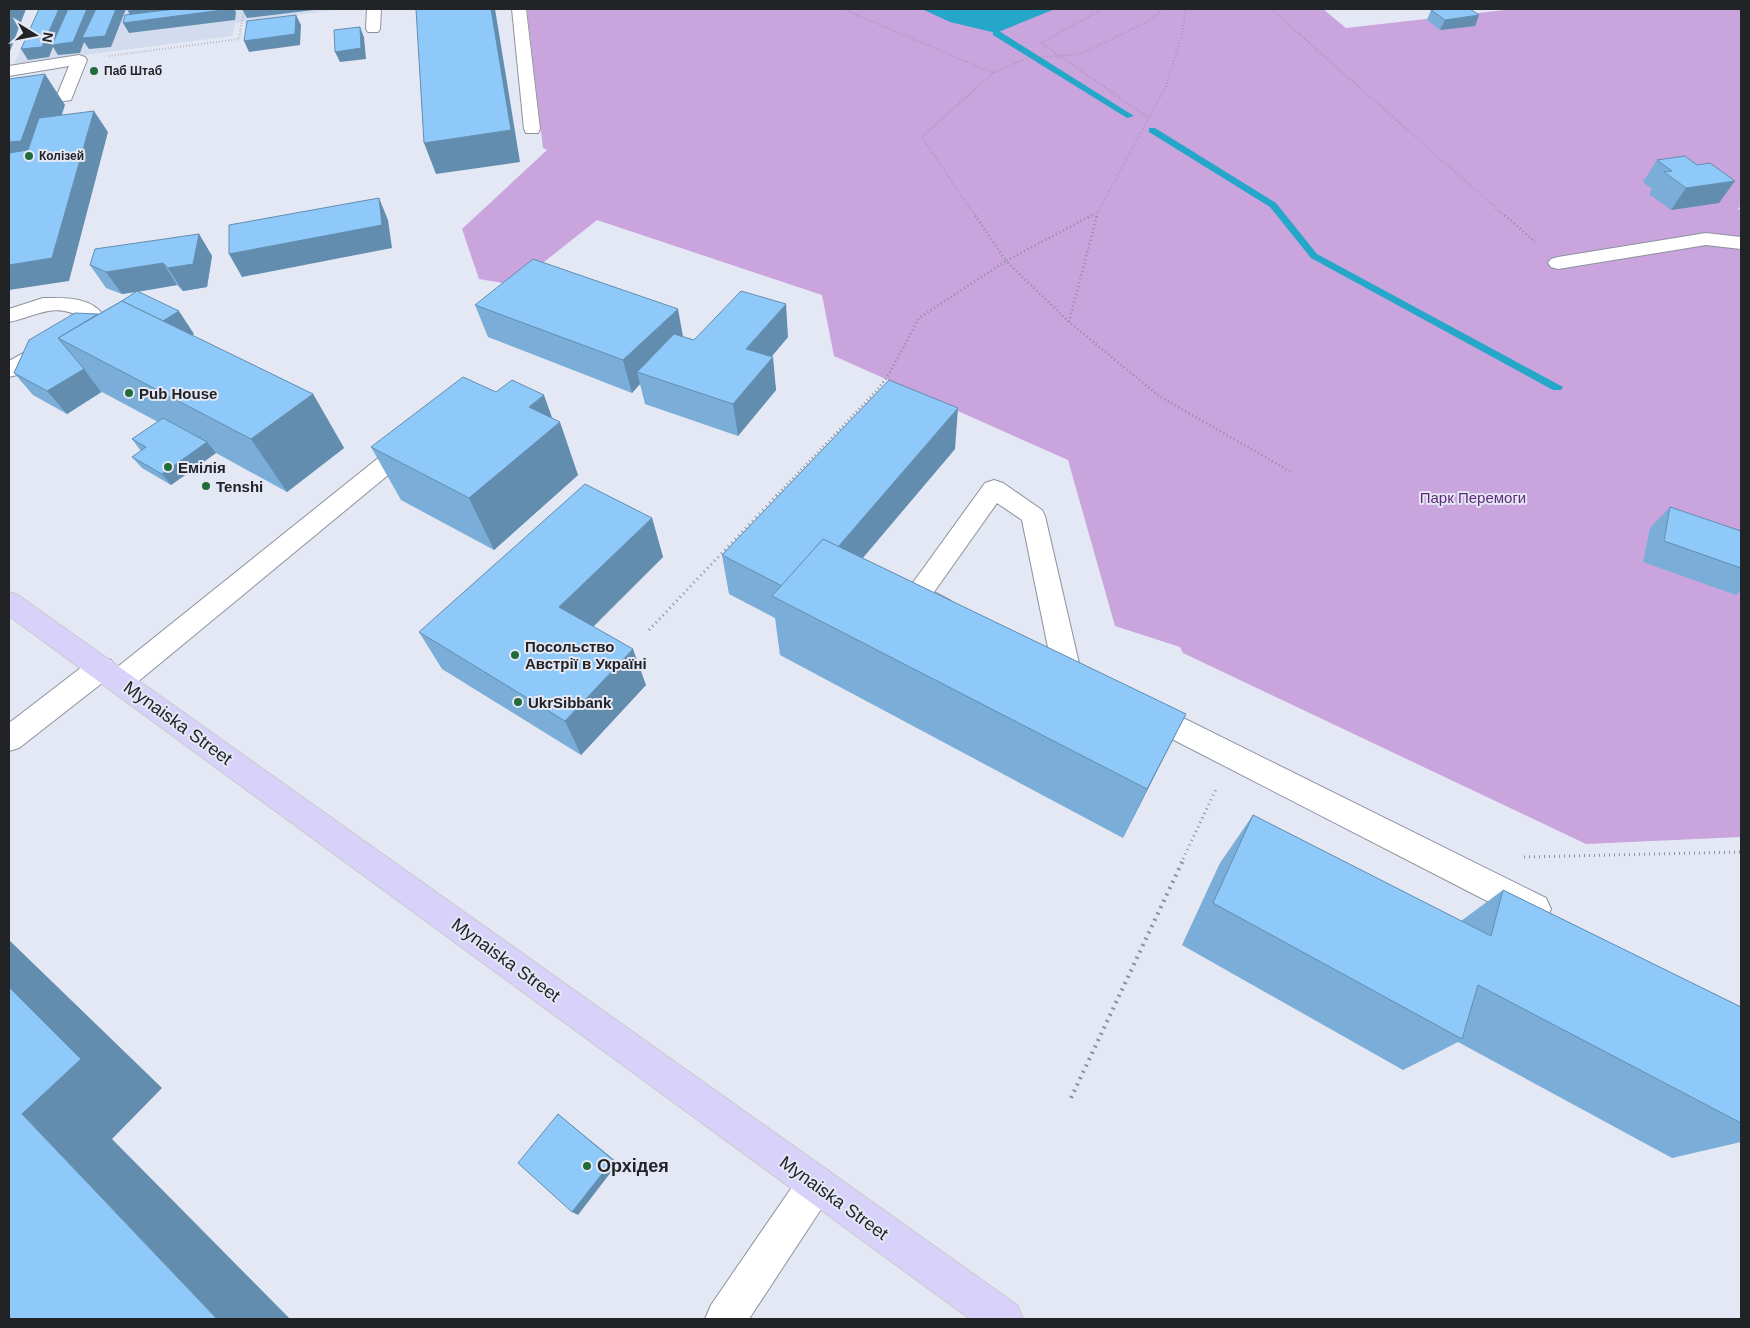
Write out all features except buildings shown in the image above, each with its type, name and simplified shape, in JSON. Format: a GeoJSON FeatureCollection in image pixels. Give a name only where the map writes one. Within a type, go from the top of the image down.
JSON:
{"type":"FeatureCollection","features":[{"type":"Feature","properties":{"kind":"main road","name":"Mynaiska Street"},"geometry":{"type":"LineString","coordinates":[[9,602],[1003,1319]]}},
{"type":"Feature","properties":{"kind":"street"},"geometry":{"type":"LineString","coordinates":[[373,29],[374,9]]}},
{"type":"Feature","properties":{"kind":"street"},"geometry":{"type":"LineString","coordinates":[[518,9],[532,129]]}},
{"type":"Feature","properties":{"kind":"street"},"geometry":{"type":"LineString","coordinates":[[9,71],[79,60]]}},
{"type":"Feature","properties":{"kind":"street"},"geometry":{"type":"LineString","coordinates":[[9,104],[65,96],[79,60]]}},
{"type":"Feature","properties":{"kind":"street"},"geometry":{"type":"LineString","coordinates":[[1558,263],[1706,239],[1741,244]]}},
{"type":"Feature","properties":{"kind":"street"},"geometry":{"type":"LineString","coordinates":[[9,316],[43,304],[74,304],[95,317],[83,329],[9,370]]}},
{"type":"Feature","properties":{"kind":"street"},"geometry":{"type":"LineString","coordinates":[[9,739],[110,674],[385,465]]}},
{"type":"Feature","properties":{"kind":"street"},"geometry":{"type":"LineString","coordinates":[[961,617],[917,595],[994,489],[1034,516],[1080,678],[1559,922]]}},
{"type":"Feature","properties":{"kind":"street"},"geometry":{"type":"LineString","coordinates":[[725,1319],[816,1184]]}},
{"type":"Feature","properties":{"kind":"path"},"geometry":{"type":"LineString","coordinates":[[79,60],[239,39],[244,9]]}},
{"type":"Feature","properties":{"kind":"path"},"geometry":{"type":"LineString","coordinates":[[843,9],[993,73]]}},
{"type":"Feature","properties":{"kind":"path"},"geometry":{"type":"LineString","coordinates":[[1102,9],[1041,43],[1149,118]]}},
{"type":"Feature","properties":{"kind":"path"},"geometry":{"type":"LineString","coordinates":[[1164,9],[1148,21],[1081,54],[1025,59],[993,73],[922,136],[1006,261],[1069,322],[1159,396],[1291,472]]}},
{"type":"Feature","properties":{"kind":"path"},"geometry":{"type":"LineString","coordinates":[[1069,322],[1098,212],[1166,86],[1182,35],[1186,9]]}},
{"type":"Feature","properties":{"kind":"path"},"geometry":{"type":"LineString","coordinates":[[1271,9],[1558,263]]}},
{"type":"Feature","properties":{"kind":"path"},"geometry":{"type":"LineString","coordinates":[[649,630],[878,389],[890,374],[919,318],[1006,261],[1098,212]]}},
{"type":"Feature","properties":{"kind":"path"},"geometry":{"type":"LineString","coordinates":[[1071,1098],[1232,755]]}},
{"type":"Feature","properties":{"kind":"path"},"geometry":{"type":"LineString","coordinates":[[1514,857],[1741,852]]}},
{"type":"Feature","properties":{"kind":"shaded area"},"geometry":{"type":"Polygon","coordinates":[[[40,9],[343,9],[235,23],[232,36],[14,64],[40,9]]]}},
{"type":"Feature","properties":{"kind":"green space","name":"Парк Перемоги"},"geometry":{"type":"Polygon","coordinates":[[[527,9],[1323,9],[1346,28],[1514,9],[1741,9],[1741,207],[1738,208],[1741,211],[1741,837],[1586,844],[1183,653],[1180,647],[1115,626],[1068,460],[834,356],[822,295],[597,220],[515,285],[479,279],[462,229],[547,150],[543,148],[527,9]]]}},
{"type":"Feature","properties":{"kind":"water"},"geometry":{"type":"Polygon","coordinates":[[[922,9],[1055,9],[996,33],[950,22],[922,9]]]}},
{"type":"Feature","properties":{"kind":"waterway"},"geometry":{"type":"LineString","coordinates":[[996,33],[1130,116]]}},
{"type":"Feature","properties":{"kind":"waterway"},"geometry":{"type":"LineString","coordinates":[[1152,130],[1273,205],[1314,256],[1557,387]]}},
{"type":"Feature","properties":{"kind":"place","name":"Паб Штаб"},"geometry":{"type":"Point","coordinates":[94,71]}},
{"type":"Feature","properties":{"kind":"place","name":"Колізей"},"geometry":{"type":"Point","coordinates":[29,156]}},
{"type":"Feature","properties":{"kind":"place","name":"Pub House"},"geometry":{"type":"Point","coordinates":[129,393]}},
{"type":"Feature","properties":{"kind":"place","name":"Емілія"},"geometry":{"type":"Point","coordinates":[168,467]}},
{"type":"Feature","properties":{"kind":"place","name":"Tenshi"},"geometry":{"type":"Point","coordinates":[206,486]}},
{"type":"Feature","properties":{"kind":"place","name":"Посольство Австрії в Україні"},"geometry":{"type":"Point","coordinates":[515,655]}},
{"type":"Feature","properties":{"kind":"place","name":"UkrSibbank"},"geometry":{"type":"Point","coordinates":[518,702]}},
{"type":"Feature","properties":{"kind":"place","name":"Орхідея"},"geometry":{"type":"Point","coordinates":[587,1166]}}]}
